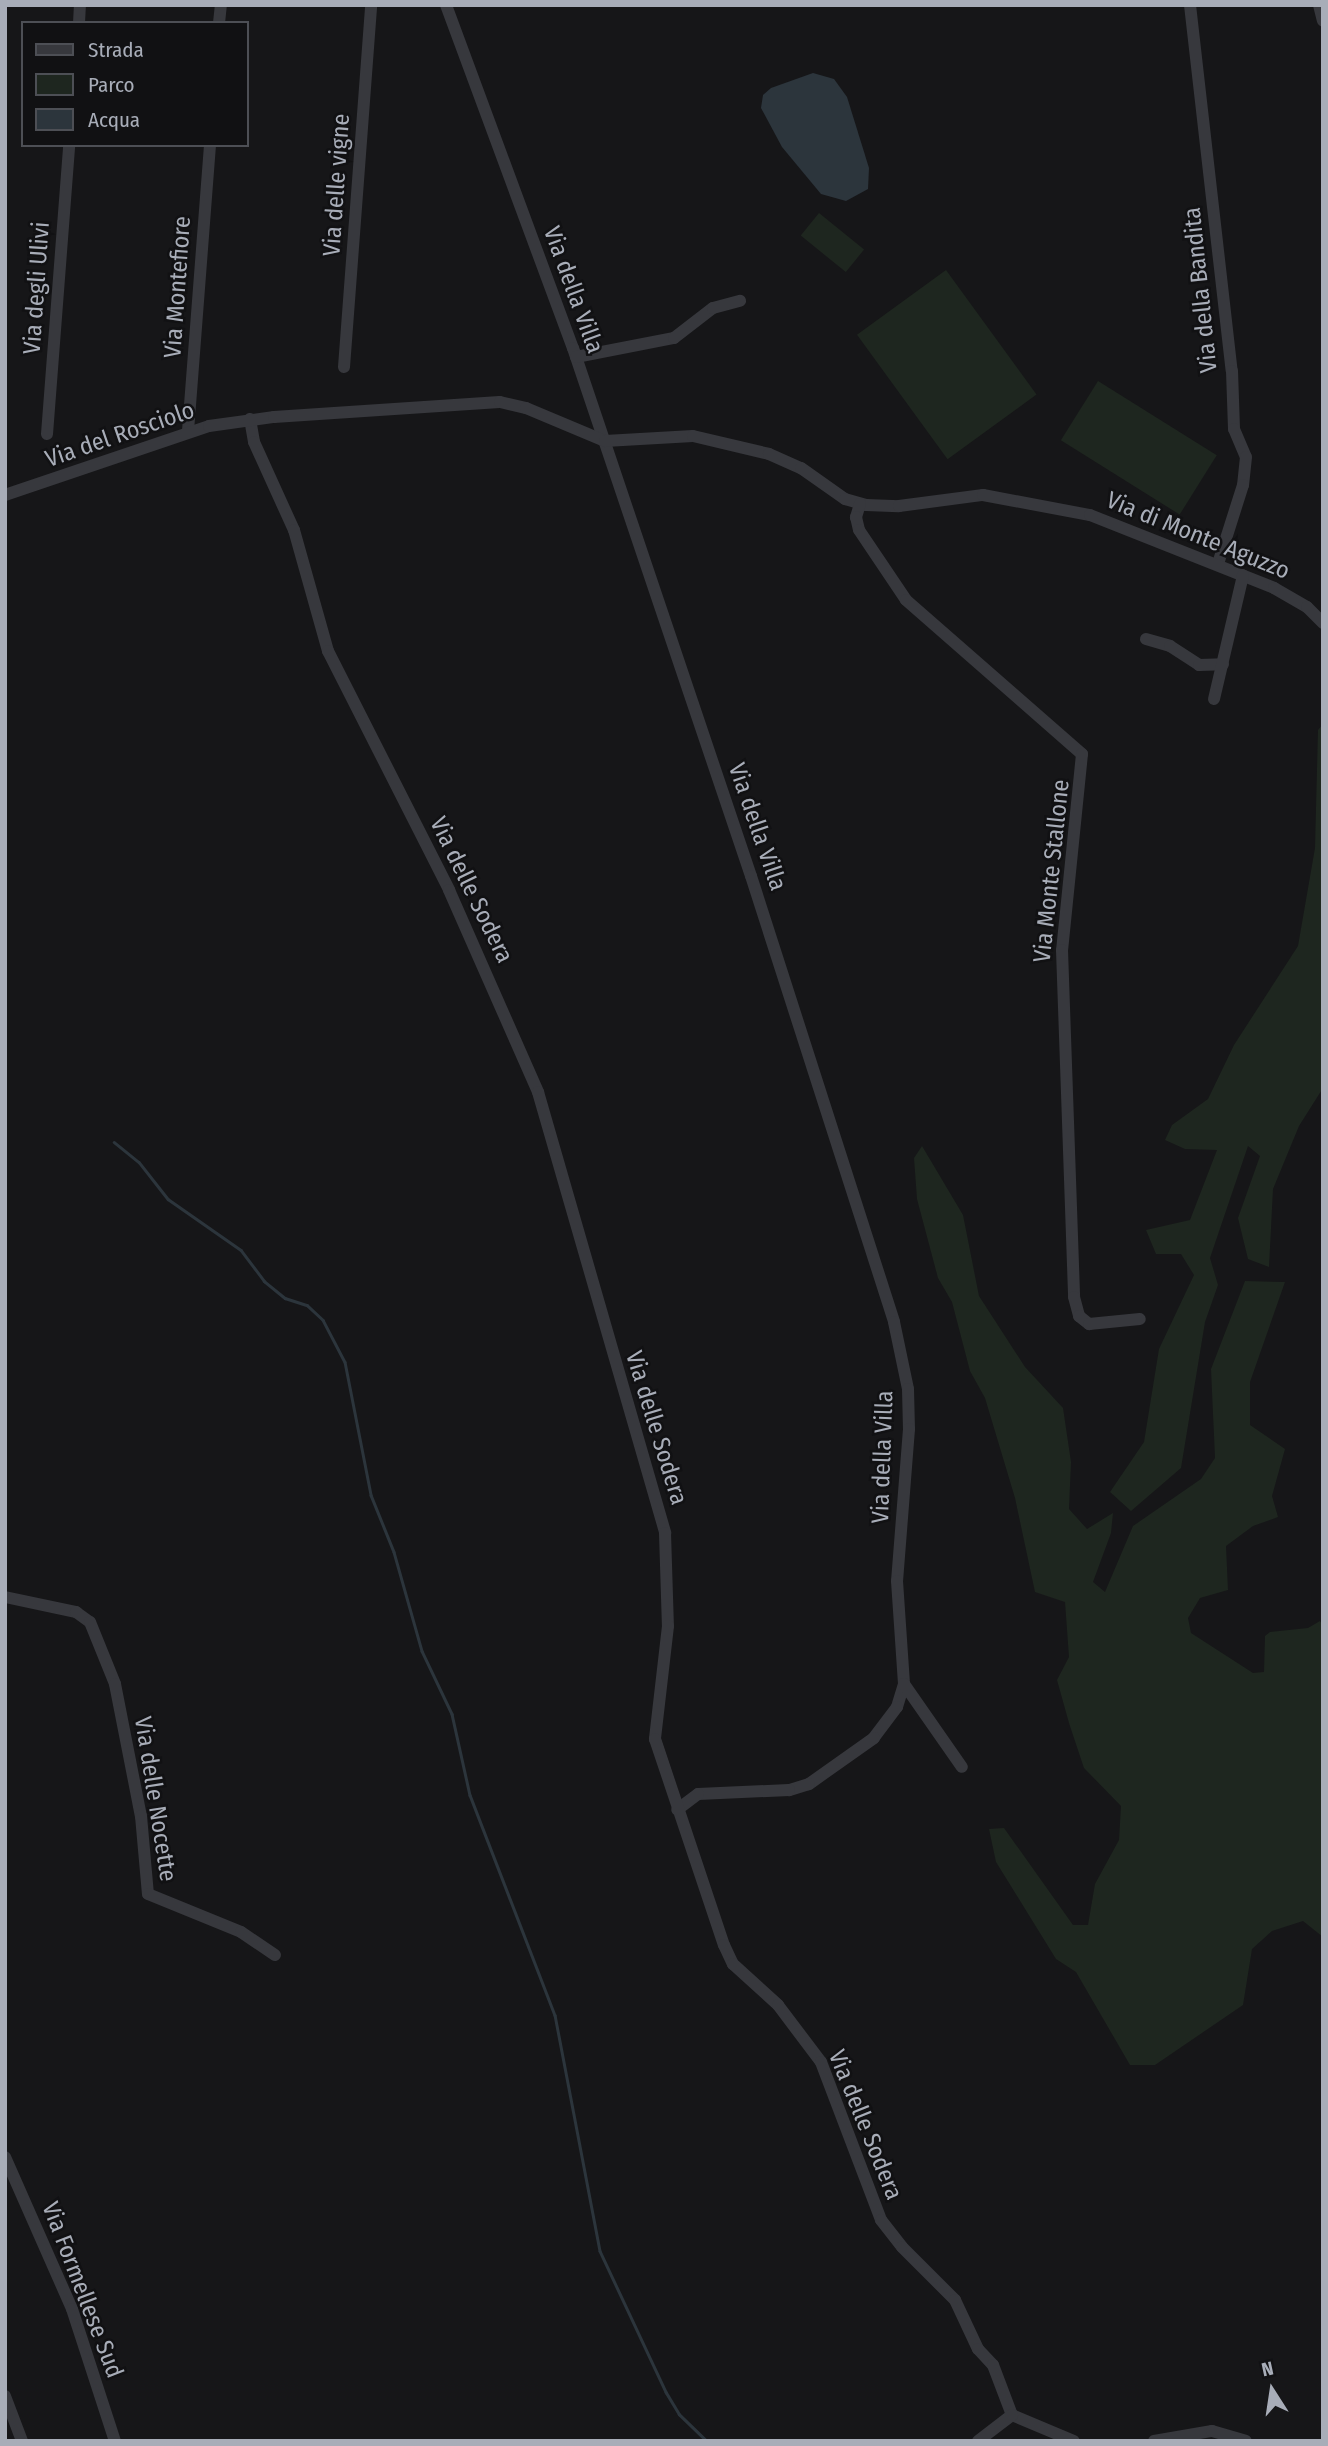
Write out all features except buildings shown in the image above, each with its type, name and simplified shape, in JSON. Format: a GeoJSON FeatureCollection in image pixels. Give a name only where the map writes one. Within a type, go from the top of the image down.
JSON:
{"type":"FeatureCollection","features":[{"type":"Feature","properties":{"kind":"street","name":"Via delle vigne"},"geometry":{"type":"LineString","coordinates":[[344,367],[370,5]]}},
{"type":"Feature","properties":{"kind":"street","name":"Via della Villa"},"geometry":{"type":"LineString","coordinates":[[446,5],[576,357],[777,954],[896,1334],[909,1416],[897,1581],[904,1684],[897,1707],[881,1732],[809,1784],[789,1790],[698,1794],[677,1810]]}},
{"type":"Feature","properties":{"kind":"street","name":"Via della Bandita"},"geometry":{"type":"LineString","coordinates":[[1189,5],[1232,371],[1234,429],[1246,457],[1243,485],[1218,564]]}},
{"type":"Feature","properties":{"kind":"street"},"geometry":{"type":"LineString","coordinates":[[1319,5],[1323,21]]}},
{"type":"Feature","properties":{"kind":"street","name":"Via degli Ulivi"},"geometry":{"type":"LineString","coordinates":[[47,434],[69,147]]}},
{"type":"Feature","properties":{"kind":"street","name":"Via Montefiore"},"geometry":{"type":"LineString","coordinates":[[188,431],[210,147]]}},
{"type":"Feature","properties":{"kind":"street"},"geometry":{"type":"LineString","coordinates":[[576,357],[674,338],[709,310],[740,301]]}},
{"type":"Feature","properties":{"kind":"street","name":"Via del Rosciolo"},"geometry":{"type":"LineString","coordinates":[[5,495],[188,431],[250,419],[500,402],[526,408],[604,441]]}},
{"type":"Feature","properties":{"kind":"street","name":"Via delle Sodera"},"geometry":{"type":"LineString","coordinates":[[250,419],[254,442],[294,530],[328,652],[449,890],[538,1093],[667,1543],[667,1638],[654,1731],[661,1769],[730,1958],[788,2016],[821,2062],[881,2220],[902,2247],[956,2300],[978,2349],[993,2365],[1012,2415]]}},
{"type":"Feature","properties":{"kind":"street","name":"Via di Monte Aguzzo"},"geometry":{"type":"LineString","coordinates":[[604,441],[673,436],[712,439],[782,458],[840,496],[860,504],[899,506],[969,495],[995,496],[1112,521],[1297,600],[1323,623]]}},
{"type":"Feature","properties":{"kind":"street","name":"Via Monte Stallone"},"geometry":{"type":"LineString","coordinates":[[860,504],[856,517],[859,530],[906,600],[1082,754],[1062,950],[1074,1297],[1077,1313],[1090,1324],[1140,1318]]}},
{"type":"Feature","properties":{"kind":"street"},"geometry":{"type":"LineString","coordinates":[[1214,699],[1243,575]]}},
{"type":"Feature","properties":{"kind":"street"},"geometry":{"type":"LineString","coordinates":[[1146,639],[1170,646],[1199,665],[1223,664]]}},
{"type":"Feature","properties":{"kind":"street","name":"Via delle Nocette"},"geometry":{"type":"LineString","coordinates":[[5,1597],[80,1614],[93,1629],[115,1684],[141,1816],[148,1894],[241,1932],[275,1955]]}},
{"type":"Feature","properties":{"kind":"street"},"geometry":{"type":"LineString","coordinates":[[904,1684],[962,1767]]}},
{"type":"Feature","properties":{"kind":"street","name":"Via Formellese Sud"},"geometry":{"type":"LineString","coordinates":[[5,2157],[75,2318],[114,2441]]}},
{"type":"Feature","properties":{"kind":"street"},"geometry":{"type":"LineString","coordinates":[[5,2396],[22,2441]]}},
{"type":"Feature","properties":{"kind":"street"},"geometry":{"type":"LineString","coordinates":[[978,2441],[1012,2415],[1074,2441]]}},
{"type":"Feature","properties":{"kind":"street"},"geometry":{"type":"LineString","coordinates":[[1154,2441],[1212,2431],[1245,2441]]}},
{"type":"Feature","properties":{"kind":"green space"},"geometry":{"type":"Polygon","coordinates":[[[819,213],[864,250],[846,272],[801,236],[819,213]]]}},
{"type":"Feature","properties":{"kind":"green space"},"geometry":{"type":"Polygon","coordinates":[[[946,270],[1037,395],[948,459],[857,335],[946,270]]]}},
{"type":"Feature","properties":{"kind":"green space"},"geometry":{"type":"Polygon","coordinates":[[[1098,381],[1217,455],[1180,515],[1061,440],[1098,381]]]}},
{"type":"Feature","properties":{"kind":"green space"},"geometry":{"type":"Polygon","coordinates":[[[1323,724],[1323,1088],[1299,1126],[1273,1189],[1269,1267],[1248,1259],[1238,1218],[1260,1156],[1248,1146],[1210,1258],[1218,1285],[1205,1322],[1181,1468],[1131,1511],[1110,1492],[1144,1442],[1159,1349],[1194,1275],[1181,1254],[1156,1254],[1146,1230],[1190,1220],[1217,1150],[1185,1149],[1165,1140],[1172,1125],[1208,1099],[1234,1045],[1298,946],[1315,848],[1318,730],[1323,724]]]}},
{"type":"Feature","properties":{"kind":"green space"},"geometry":{"type":"Polygon","coordinates":[[[922,1146],[963,1215],[979,1296],[1025,1367],[1063,1408],[1071,1462],[1069,1509],[1087,1529],[1113,1513],[1111,1533],[1093,1582],[1105,1592],[1133,1526],[1201,1479],[1215,1458],[1211,1369],[1245,1281],[1285,1282],[1250,1382],[1250,1425],[1285,1449],[1272,1496],[1278,1517],[1253,1526],[1226,1546],[1228,1590],[1200,1598],[1188,1618],[1191,1633],[1253,1673],[1264,1672],[1265,1636],[1270,1632],[1308,1628],[1320,1621],[1323,1626],[1323,1937],[1303,1921],[1272,1931],[1252,1949],[1243,2005],[1155,2065],[1130,2065],[1076,1972],[1056,1959],[996,1862],[989,1829],[1004,1828],[1073,1925],[1088,1925],[1095,1884],[1119,1840],[1121,1806],[1084,1768],[1069,1723],[1057,1680],[1069,1657],[1065,1602],[1035,1592],[1015,1498],[985,1398],[970,1371],[952,1302],[938,1278],[917,1199],[914,1158],[922,1146]]]}},
{"type":"Feature","properties":{"kind":"water"},"geometry":{"type":"Polygon","coordinates":[[[813,73],[834,79],[847,97],[869,168],[868,189],[846,201],[821,194],[782,147],[761,108],[763,95],[771,88],[813,73]]]}},
{"type":"Feature","properties":{"kind":"waterway"},"geometry":{"type":"LineString","coordinates":[[114,1142],[139,1162],[168,1199],[241,1250],[264,1281],[285,1298],[307,1305],[323,1320],[345,1362],[371,1495],[394,1552],[422,1651],[452,1714],[470,1795],[555,2015],[600,2251],[666,2392],[679,2414],[707,2441]]}}]}
